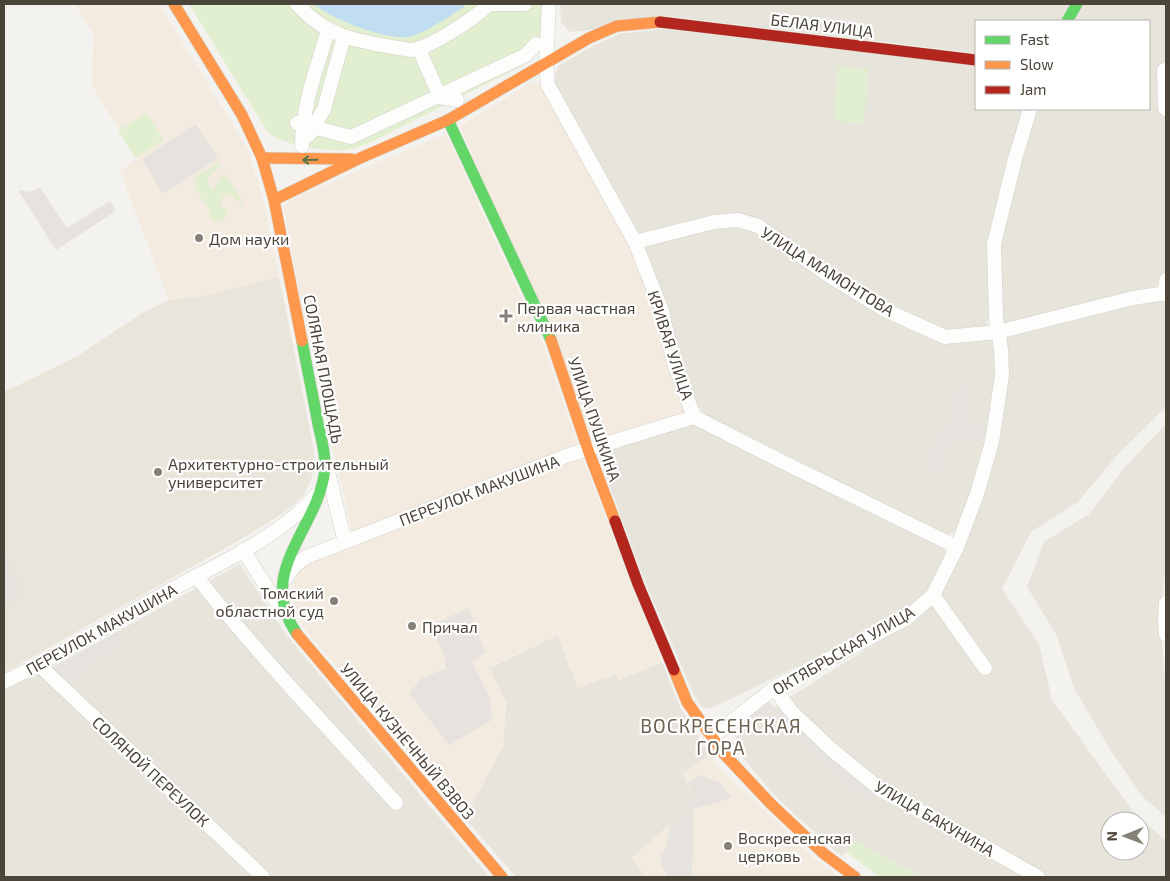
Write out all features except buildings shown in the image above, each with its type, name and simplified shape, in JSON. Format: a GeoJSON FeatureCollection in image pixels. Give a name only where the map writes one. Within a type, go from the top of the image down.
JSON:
{"type":"FeatureCollection","features":[{"type":"Feature","properties":{"kind":"street"},"geometry":{"type":"LineString","coordinates":[[174,4],[242,115],[262,158],[274,200],[358,159],[448,120]]}},
{"type":"Feature","properties":{"kind":"street"},"geometry":{"type":"LineString","coordinates":[[297,4],[314,21],[328,30],[354,40],[414,50],[461,26],[480,13],[489,4],[525,4]]}},
{"type":"Feature","properties":{"kind":"street","name":"КРИВАЯ УЛИЦА"},"geometry":{"type":"LineString","coordinates":[[549,4],[546,65],[548,85],[635,242],[662,311],[673,360],[694,417],[957,547]]}},
{"type":"Feature","properties":{"kind":"street"},"geometry":{"type":"LineString","coordinates":[[1068,20],[1077,4]]}},
{"type":"Feature","properties":{"kind":"street","name":"БЕЛАЯ УЛИЦА"},"geometry":{"type":"LineString","coordinates":[[448,120],[546,65],[589,38],[617,26],[638,23],[664,22],[975,60]]}},
{"type":"Feature","properties":{"kind":"street"},"geometry":{"type":"LineString","coordinates":[[304,125],[304,104],[328,30]]}},
{"type":"Feature","properties":{"kind":"street"},"geometry":{"type":"LineString","coordinates":[[304,125],[324,112],[344,36]]}},
{"type":"Feature","properties":{"kind":"street"},"geometry":{"type":"LineString","coordinates":[[304,125],[352,137],[526,55],[536,44]]}},
{"type":"Feature","properties":{"kind":"street"},"geometry":{"type":"LineString","coordinates":[[414,50],[422,74],[436,99]]}},
{"type":"Feature","properties":{"kind":"street"},"geometry":{"type":"LineString","coordinates":[[318,56],[338,64]]}},
{"type":"Feature","properties":{"kind":"street"},"geometry":{"type":"LineString","coordinates":[[1164,70],[1166,109]]}},
{"type":"Feature","properties":{"kind":"street"},"geometry":{"type":"LineString","coordinates":[[436,99],[457,100]]}},
{"type":"Feature","properties":{"kind":"street"},"geometry":{"type":"LineString","coordinates":[[304,104],[324,112]]}},
{"type":"Feature","properties":{"kind":"street","name":"ОКТЯБРЬСКАЯ УЛИЦА"},"geometry":{"type":"LineString","coordinates":[[711,738],[774,688],[907,618],[933,596],[957,547],[977,494],[992,442],[1002,376],[1002,349],[996,318],[994,244],[1015,159],[1030,110]]}},
{"type":"Feature","properties":{"kind":"street","name":"УЛИЦА ПУШКИНА"},"geometry":{"type":"LineString","coordinates":[[448,120],[551,340],[588,450],[638,584],[687,702],[724,754],[771,804],[823,853],[855,877]]}},
{"type":"Feature","properties":{"kind":"street"},"geometry":{"type":"LineString","coordinates":[[262,158],[358,159]]}},
{"type":"Feature","properties":{"kind":"street","name":"СОЛЯНАЯ ПЛОЩАДЬ"},"geometry":{"type":"LineString","coordinates":[[274,200],[325,462],[324,477],[320,489],[309,518],[288,560],[283,576],[283,609],[290,625]]}},
{"type":"Feature","properties":{"kind":"street","name":"УЛИЦА МАМОНТОВА"},"geometry":{"type":"LineString","coordinates":[[635,242],[714,222],[738,220],[758,226],[828,275],[883,309],[945,337],[998,332],[1166,289]]}},
{"type":"Feature","properties":{"kind":"street","name":"ПЕРЕУЛОК МАКУШИНА"},"geometry":{"type":"LineString","coordinates":[[282,591],[293,567],[306,557],[569,455],[694,417]]}},
{"type":"Feature","properties":{"kind":"street"},"geometry":{"type":"LineString","coordinates":[[325,462],[345,542]]}},
{"type":"Feature","properties":{"kind":"street","name":"ПЕРЕУЛОК МАКУШИНА"},"geometry":{"type":"LineString","coordinates":[[4,682],[39,665],[243,550],[292,519],[309,503],[320,489]]}},
{"type":"Feature","properties":{"kind":"street"},"geometry":{"type":"LineString","coordinates":[[243,550],[290,625]]}},
{"type":"Feature","properties":{"kind":"street"},"geometry":{"type":"LineString","coordinates":[[196,576],[298,696],[396,803]]}},
{"type":"Feature","properties":{"kind":"street"},"geometry":{"type":"LineString","coordinates":[[933,596],[985,668]]}},
{"type":"Feature","properties":{"kind":"street"},"geometry":{"type":"LineString","coordinates":[[1166,603],[1166,635]]}},
{"type":"Feature","properties":{"kind":"street","name":"УЛИЦА КУЗНЕЧНЫЙ ВЗВОЗ"},"geometry":{"type":"LineString","coordinates":[[290,625],[307,648],[502,877]]}},
{"type":"Feature","properties":{"kind":"street","name":"СОЛЯНОЙ ПЕРЕУЛОК"},"geometry":{"type":"LineString","coordinates":[[39,665],[263,877]]}},
{"type":"Feature","properties":{"kind":"street","name":"УЛИЦА БАКУНИНА"},"geometry":{"type":"LineString","coordinates":[[774,688],[805,724],[839,756],[881,790],[1038,877]]}},
{"type":"Feature","properties":{"kind":"shaded area"},"geometry":{"type":"Polygon","coordinates":[[[75,4],[159,4],[249,151],[263,199],[279,277],[203,296],[169,300],[120,172],[136,159],[91,84],[94,34],[75,4]]]}},
{"type":"Feature","properties":{"kind":"shaded area"},"geometry":{"type":"Polygon","coordinates":[[[560,4],[1070,4],[1061,20],[975,20],[975,53],[664,16],[570,32],[561,22],[560,4]]]}},
{"type":"Feature","properties":{"kind":"shaded area"},"geometry":{"type":"Polygon","coordinates":[[[1083,4],[1166,4],[1166,407],[1118,454],[1078,502],[1031,532],[1002,589],[1039,644],[1052,700],[1133,811],[1100,811],[1100,861],[1150,861],[1150,826],[1166,841],[1166,877],[920,877],[856,841],[842,856],[777,798],[733,746],[733,743],[777,705],[910,622],[983,496],[1001,316],[1000,245],[1036,110],[1150,110],[1150,20],[1075,20],[1083,4]]]}},
{"type":"Feature","properties":{"kind":"shaded area"},"geometry":{"type":"Polygon","coordinates":[[[663,29],[975,65],[975,110],[1023,110],[1010,157],[989,318],[985,328],[945,333],[884,306],[760,224],[637,237],[553,82],[558,66],[619,34],[663,29]]]}},
{"type":"Feature","properties":{"kind":"shaded area"},"geometry":{"type":"Polygon","coordinates":[[[532,82],[542,86],[630,244],[658,311],[667,361],[685,413],[595,444],[460,126],[532,82]]]}},
{"type":"Feature","properties":{"kind":"shaded area"},"geometry":{"type":"Polygon","coordinates":[[[196,124],[218,158],[163,194],[142,159],[196,124]]]}},
{"type":"Feature","properties":{"kind":"shaded area"},"geometry":{"type":"Polygon","coordinates":[[[446,134],[543,344],[578,445],[352,532],[300,297],[284,208],[289,200],[446,134]]]}},
{"type":"Feature","properties":{"kind":"shaded area"},"geometry":{"type":"Polygon","coordinates":[[[40,187],[67,228],[110,201],[116,211],[56,250],[18,190],[31,192],[40,187]]]}},
{"type":"Feature","properties":{"kind":"shaded area"},"geometry":{"type":"Polygon","coordinates":[[[737,223],[757,229],[945,340],[989,339],[997,349],[997,376],[988,440],[972,493],[956,532],[943,535],[706,416],[695,403],[639,245],[737,223]]]}},
{"type":"Feature","properties":{"kind":"shaded area","name":"Архитектурно-строительный университет"},"geometry":{"type":"Polygon","coordinates":[[[279,277],[314,450],[315,464],[311,480],[303,496],[284,513],[229,546],[4,673],[4,392],[76,357],[144,312],[169,300],[203,296],[279,277]]]}},
{"type":"Feature","properties":{"kind":"shaded area"},"geometry":{"type":"Polygon","coordinates":[[[956,386],[970,387],[964,418],[984,423],[981,444],[957,435],[949,449],[947,449],[940,473],[937,476],[928,471],[927,465],[936,429],[948,427],[956,386]]]}},
{"type":"Feature","properties":{"kind":"shaded area"},"geometry":{"type":"Polygon","coordinates":[[[694,424],[944,545],[946,558],[930,590],[904,614],[712,708],[702,707],[695,697],[645,582],[598,454],[694,424]]]}},
{"type":"Feature","properties":{"kind":"shaded area"},"geometry":{"type":"Polygon","coordinates":[[[1166,424],[1166,564],[1160,621],[1166,689],[1166,817],[1143,797],[1111,751],[1074,688],[1056,634],[1027,587],[1044,542],[1089,514],[1126,466],[1166,424]]]}},
{"type":"Feature","properties":{"kind":"shaded area"},"geometry":{"type":"Polygon","coordinates":[[[582,457],[662,662],[618,680],[615,673],[578,689],[557,635],[489,667],[505,701],[503,746],[465,818],[308,633],[292,607],[291,592],[294,580],[299,571],[309,564],[582,457]]]}},
{"type":"Feature","properties":{"kind":"shaded area"},"geometry":{"type":"Polygon","coordinates":[[[4,551],[24,595],[4,606],[4,551]]]}},
{"type":"Feature","properties":{"kind":"shaded area"},"geometry":{"type":"Polygon","coordinates":[[[240,564],[283,631],[489,877],[4,877],[4,690],[46,671],[240,564]]]}},
{"type":"Feature","properties":{"kind":"shaded area"},"geometry":{"type":"Polygon","coordinates":[[[469,608],[485,652],[472,662],[490,699],[492,720],[449,745],[409,693],[421,679],[446,668],[445,664],[447,662],[434,633],[442,629],[440,621],[469,608]]]}},
{"type":"Feature","properties":{"kind":"shaded area"},"geometry":{"type":"Polygon","coordinates":[[[117,632],[124,643],[69,682],[55,666],[117,632]]]}},
{"type":"Feature","properties":{"kind":"shaded area"},"geometry":{"type":"Polygon","coordinates":[[[558,635],[607,678],[615,673],[619,680],[662,662],[680,707],[710,755],[682,774],[693,793],[685,811],[633,857],[645,877],[516,877],[465,818],[503,746],[506,703],[489,668],[558,635]]]}},
{"type":"Feature","properties":{"kind":"shaded area"},"geometry":{"type":"Polygon","coordinates":[[[768,701],[774,707],[737,739],[732,732],[768,701]]]}},
{"type":"Feature","properties":{"kind":"shaded area"},"geometry":{"type":"Polygon","coordinates":[[[783,707],[828,753],[875,795],[868,803],[812,755],[814,753],[777,713],[783,707]]]}},
{"type":"Feature","properties":{"kind":"shaded area"},"geometry":{"type":"Polygon","coordinates":[[[710,755],[715,763],[817,861],[840,877],[645,877],[632,857],[685,811],[693,793],[682,774],[710,755]]]}},
{"type":"Feature","properties":{"kind":"shaded area"},"geometry":{"type":"Polygon","coordinates":[[[700,775],[720,783],[732,798],[694,809],[692,877],[668,877],[661,865],[660,854],[666,848],[670,825],[685,811],[692,798],[693,793],[688,782],[700,775]]]}},
{"type":"Feature","properties":{"kind":"green space"},"geometry":{"type":"Polygon","coordinates":[[[189,4],[543,4],[543,22],[539,46],[530,60],[522,66],[367,144],[345,150],[327,150],[292,144],[273,136],[267,131],[189,4]]]}},
{"type":"Feature","properties":{"kind":"green space"},"geometry":{"type":"Polygon","coordinates":[[[838,67],[868,69],[864,123],[834,121],[838,67]]]}},
{"type":"Feature","properties":{"kind":"green space"},"geometry":{"type":"Polygon","coordinates":[[[146,113],[164,140],[135,158],[118,131],[146,113]]]}},
{"type":"Feature","properties":{"kind":"green space"},"geometry":{"type":"Polygon","coordinates":[[[218,162],[220,166],[208,177],[211,189],[215,188],[219,178],[225,174],[243,202],[240,204],[230,193],[222,197],[221,206],[227,211],[227,217],[218,222],[211,219],[208,207],[197,191],[195,179],[199,173],[205,173],[218,162]]]}},
{"type":"Feature","properties":{"kind":"green space"},"geometry":{"type":"Polygon","coordinates":[[[856,841],[920,877],[880,877],[846,852],[856,841]]]}},
{"type":"Feature","properties":{"kind":"water"},"geometry":{"type":"Polygon","coordinates":[[[314,4],[467,4],[447,18],[413,36],[397,37],[384,35],[345,22],[314,4]]]}},
{"type":"Feature","properties":{"kind":"traffic: fast"},"geometry":{"type":"LineString","coordinates":[[1068,20],[1077,4]]}},
{"type":"Feature","properties":{"kind":"traffic: fast"},"geometry":{"type":"LineString","coordinates":[[448,120],[551,340]]}},
{"type":"Feature","properties":{"kind":"traffic: fast"},"geometry":{"type":"LineString","coordinates":[[297,634],[286,611],[282,590],[285,570],[320,491],[325,469],[323,446],[302,341]]}},
{"type":"Feature","properties":{"kind":"traffic: slow"},"geometry":{"type":"LineString","coordinates":[[174,4],[242,115],[262,158],[274,200],[302,341]]}},
{"type":"Feature","properties":{"kind":"traffic: slow"},"geometry":{"type":"LineString","coordinates":[[274,200],[358,159],[448,120],[589,38],[617,26],[660,22]]}},
{"type":"Feature","properties":{"kind":"traffic: slow"},"geometry":{"type":"LineString","coordinates":[[262,158],[351,159]]}},
{"type":"Feature","properties":{"kind":"traffic: slow"},"geometry":{"type":"LineString","coordinates":[[551,340],[588,450],[615,521]]}},
{"type":"Feature","properties":{"kind":"traffic: slow"},"geometry":{"type":"LineString","coordinates":[[297,634],[502,877]]}},
{"type":"Feature","properties":{"kind":"traffic: slow"},"geometry":{"type":"LineString","coordinates":[[674,670],[687,702],[724,754],[771,804],[823,853],[855,877]]}},
{"type":"Feature","properties":{"kind":"traffic: jam"},"geometry":{"type":"LineString","coordinates":[[660,22],[975,60]]}},
{"type":"Feature","properties":{"kind":"traffic: jam"},"geometry":{"type":"LineString","coordinates":[[615,521],[638,584],[674,670]]}},
{"type":"Feature","properties":{"kind":"place","name":"Дом науки"},"geometry":{"type":"Point","coordinates":[199,238]}},
{"type":"Feature","properties":{"kind":"place","name":"Первая частная клиника"},"geometry":{"type":"Point","coordinates":[506,316]}},
{"type":"Feature","properties":{"kind":"place","name":"Архитектурно-строительный университет"},"geometry":{"type":"Point","coordinates":[158,472]}},
{"type":"Feature","properties":{"kind":"place","name":"Томский областной суд"},"geometry":{"type":"Point","coordinates":[334,601]}},
{"type":"Feature","properties":{"kind":"place","name":"Причал"},"geometry":{"type":"Point","coordinates":[412,626]}},
{"type":"Feature","properties":{"kind":"place","name":"Воскресенская церковь"},"geometry":{"type":"Point","coordinates":[728,846]}},
{"type":"Feature","properties":{"kind":"district","name":"ВОСКРЕСЕНСКАЯ ГОРА"},"geometry":{"type":"Point","coordinates":[721,736]}}]}
